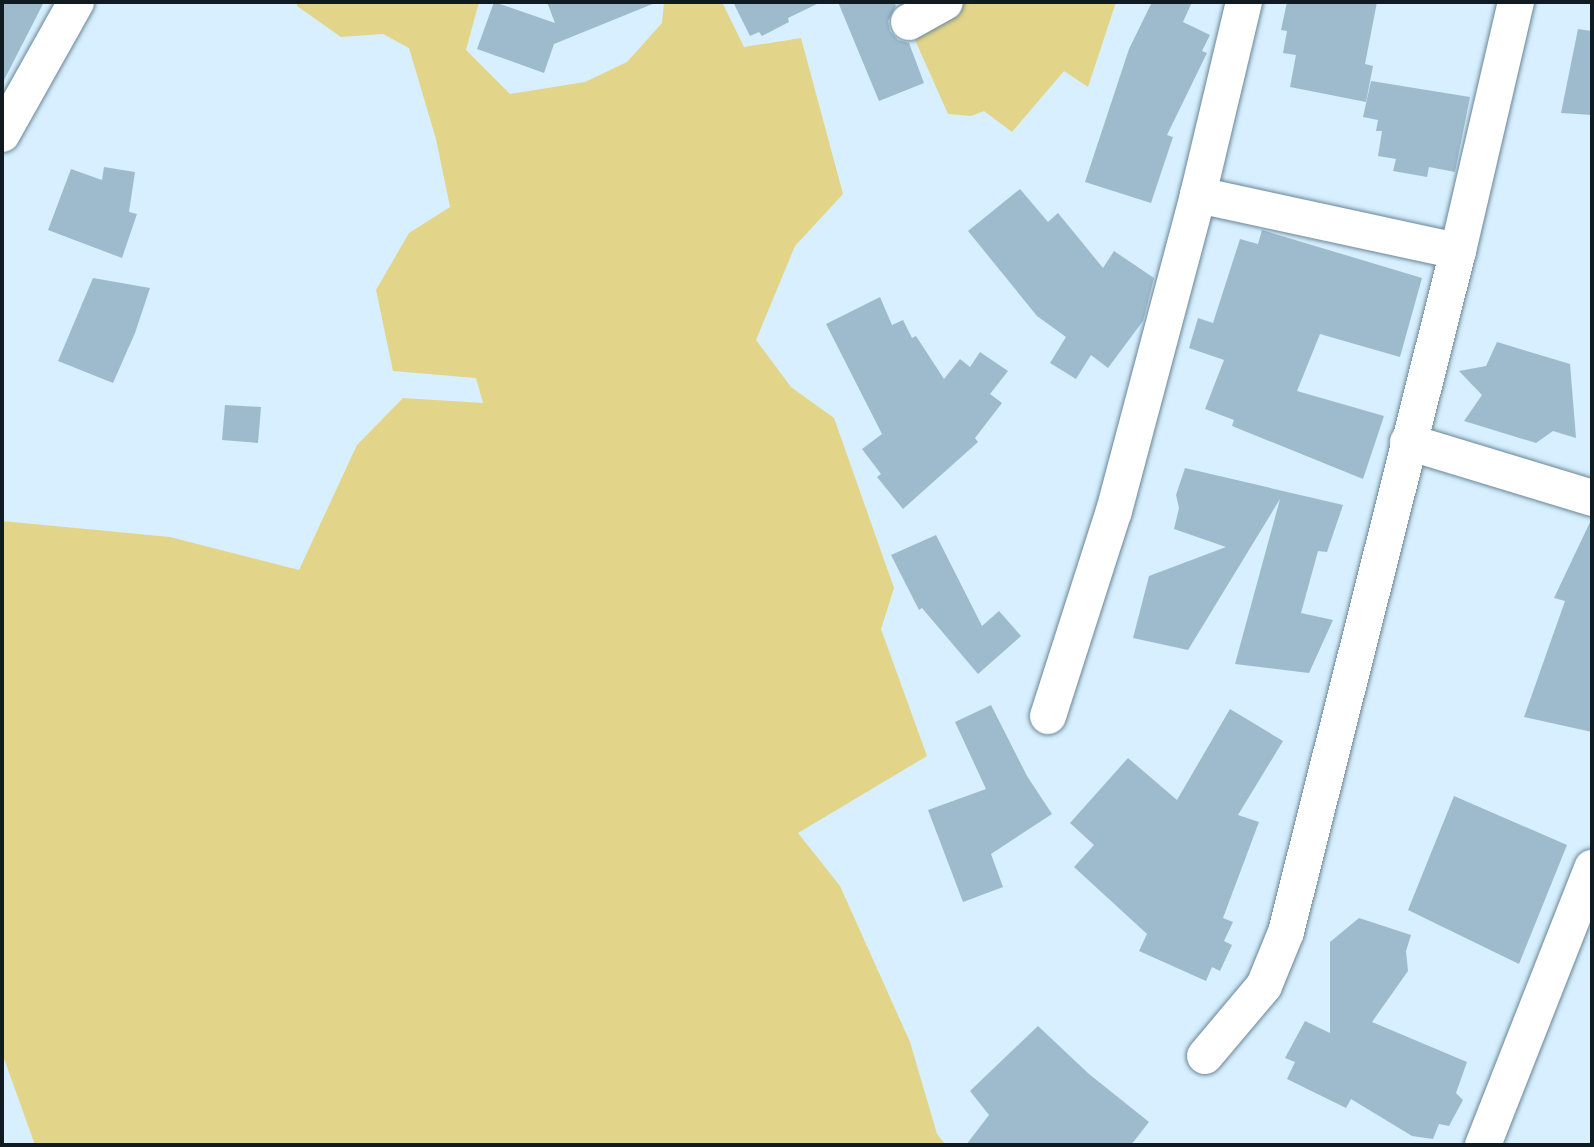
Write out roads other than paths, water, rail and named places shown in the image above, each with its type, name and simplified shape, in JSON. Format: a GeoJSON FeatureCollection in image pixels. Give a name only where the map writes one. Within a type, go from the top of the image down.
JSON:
{"type":"FeatureCollection","features":[{"type":"Feature","properties":{"kind":"street"},"geometry":{"type":"LineString","coordinates":[[2,134],[76,2]]}},
{"type":"Feature","properties":{"kind":"street"},"geometry":{"type":"LineString","coordinates":[[909,22],[945,2]]}},
{"type":"Feature","properties":{"kind":"street"},"geometry":{"type":"LineString","coordinates":[[1048,716],[1114,511],[1198,195],[1244,2]]}},
{"type":"Feature","properties":{"kind":"street"},"geometry":{"type":"LineString","coordinates":[[1205,1056],[1264,986],[1286,932],[1458,251],[1516,2]]}},
{"type":"Feature","properties":{"kind":"street"},"geometry":{"type":"LineString","coordinates":[[1198,195],[1458,251]]}},
{"type":"Feature","properties":{"kind":"street"},"geometry":{"type":"LineString","coordinates":[[1408,442],[1592,498]]}},
{"type":"Feature","properties":{"kind":"street"},"geometry":{"type":"LineString","coordinates":[[1483,1145],[1592,868]]}}]}
